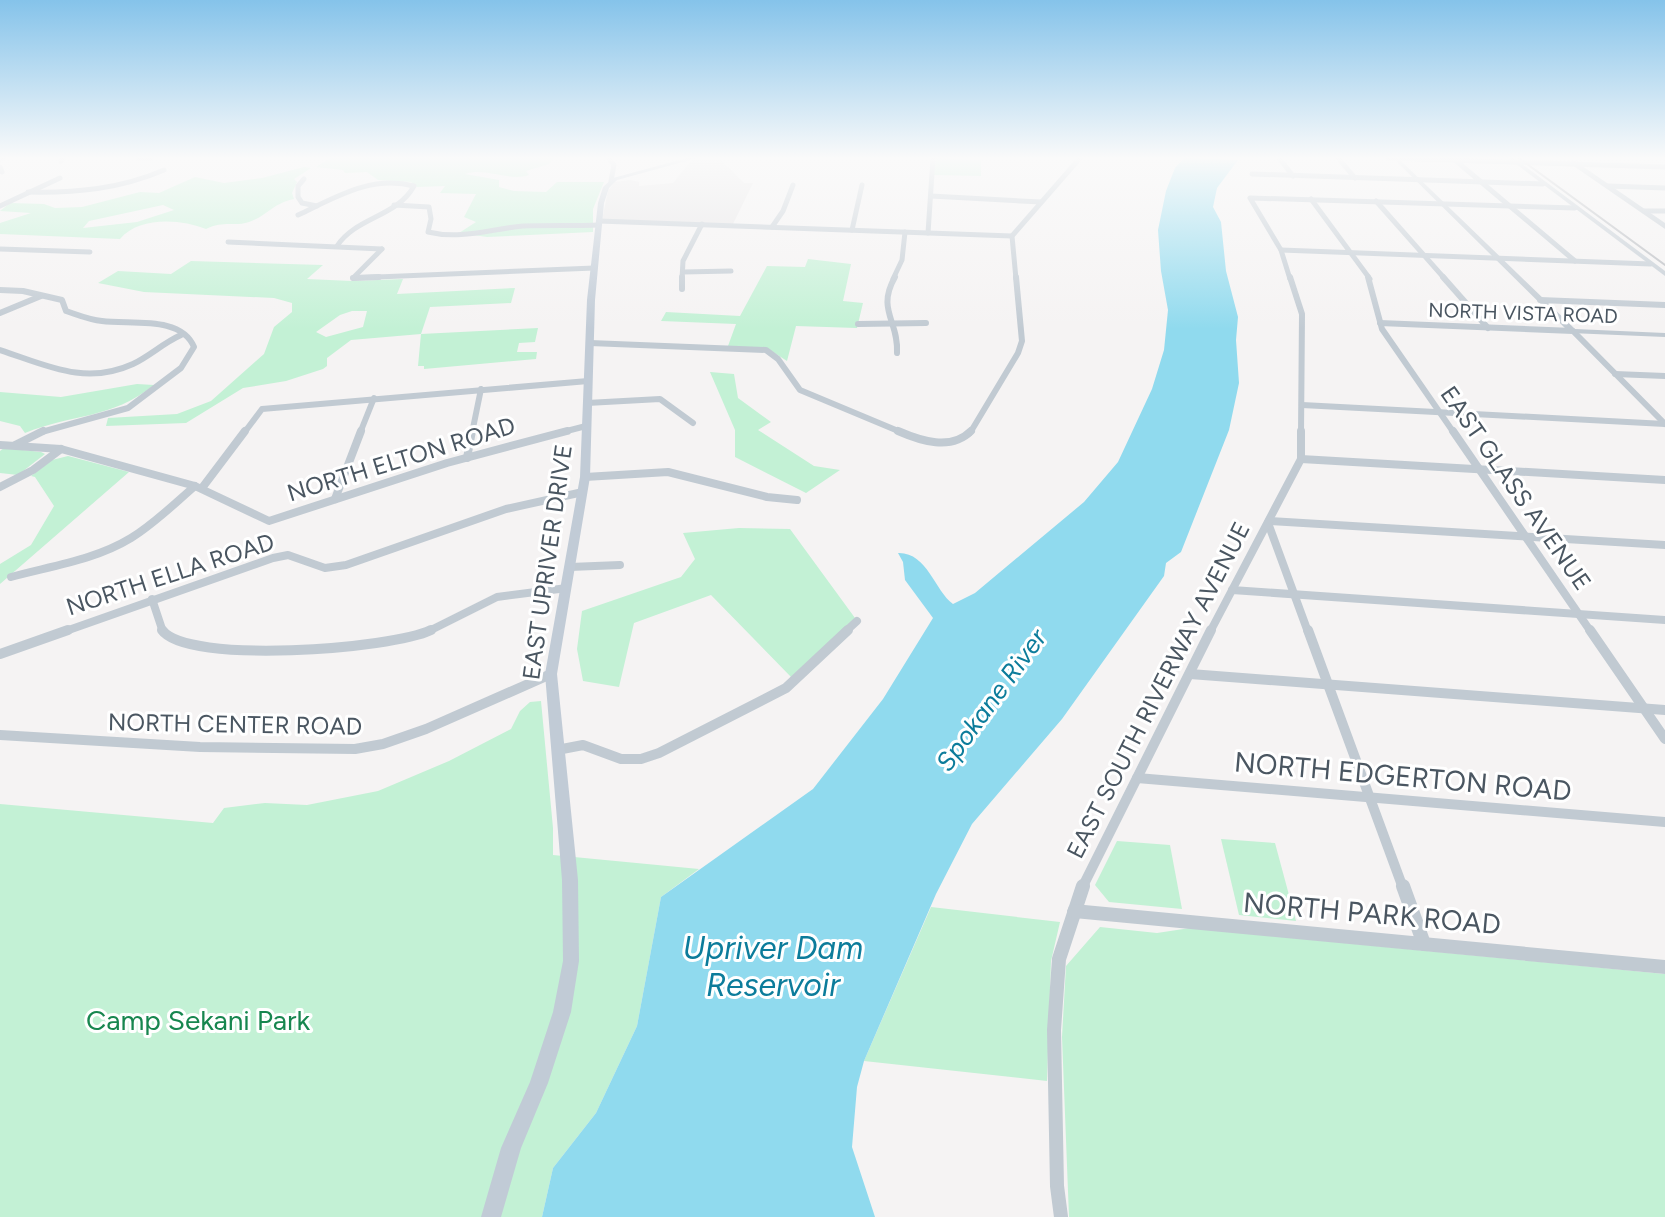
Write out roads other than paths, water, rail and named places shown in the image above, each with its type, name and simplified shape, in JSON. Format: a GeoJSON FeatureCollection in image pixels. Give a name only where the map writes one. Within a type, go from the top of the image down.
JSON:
{"type":"FeatureCollection","features":[{"type":"Feature","properties":{"kind":"main road","name":"EAST UPRIVER DRIVE"},"geometry":{"type":"LineString","coordinates":[[491,1217],[511,1148],[539,1083],[562,1012],[571,961],[570,880],[551,674],[584,484],[594,268],[600,215]]}},
{"type":"Feature","properties":{"kind":"street"},"geometry":{"type":"LineString","coordinates":[[337,246],[349,231],[377,215]]}},
{"type":"Feature","properties":{"kind":"street"},"geometry":{"type":"LineString","coordinates":[[430,215],[428,232],[447,236],[484,234],[517,227],[599,223],[1012,236]]}},
{"type":"Feature","properties":{"kind":"street"},"geometry":{"type":"LineString","coordinates":[[772,227],[780,215]]}},
{"type":"Feature","properties":{"kind":"street"},"geometry":{"type":"LineString","coordinates":[[852,230],[855,215]]}},
{"type":"Feature","properties":{"kind":"street"},"geometry":{"type":"LineString","coordinates":[[928,233],[929,215]]}},
{"type":"Feature","properties":{"kind":"street"},"geometry":{"type":"LineString","coordinates":[[590,343],[766,350],[777,356],[793,385],[800,390],[919,440],[948,443],[962,440],[971,432],[1022,341],[1012,236],[1030,215]]}},
{"type":"Feature","properties":{"kind":"street","name":"EAST SOUTH RIVERWAY AVENUE"},"geometry":{"type":"LineString","coordinates":[[1061,1217],[1057,1186],[1054,1030],[1059,959],[1074,911],[1084,882],[1301,459],[1302,314],[1281,250],[1260,215]]}},
{"type":"Feature","properties":{"kind":"street","name":"EAST GLASS AVENUE"},"geometry":{"type":"LineString","coordinates":[[1323,215],[1372,282],[1380,323],[1665,739]]}},
{"type":"Feature","properties":{"kind":"street"},"geometry":{"type":"LineString","coordinates":[[1389,215],[1488,328]]}},
{"type":"Feature","properties":{"kind":"street"},"geometry":{"type":"LineString","coordinates":[[1454,215],[1665,424]]}},
{"type":"Feature","properties":{"kind":"street"},"geometry":{"type":"LineString","coordinates":[[1521,215],[1575,261]]}},
{"type":"Feature","properties":{"kind":"street"},"geometry":{"type":"LineString","coordinates":[[1584,215],[1665,274]]}},
{"type":"Feature","properties":{"kind":"street"},"geometry":{"type":"LineString","coordinates":[[682,289],[684,258],[702,224]]}},
{"type":"Feature","properties":{"kind":"street"},"geometry":{"type":"LineString","coordinates":[[897,353],[895,326],[887,314],[886,304],[890,282],[902,261],[905,232]]}},
{"type":"Feature","properties":{"kind":"street"},"geometry":{"type":"LineString","coordinates":[[228,242],[382,249],[353,278],[594,268]]}},
{"type":"Feature","properties":{"kind":"street"},"geometry":{"type":"LineString","coordinates":[[0,249],[90,252]]}},
{"type":"Feature","properties":{"kind":"street"},"geometry":{"type":"LineString","coordinates":[[1281,250],[1651,264]]}},
{"type":"Feature","properties":{"kind":"street"},"geometry":{"type":"LineString","coordinates":[[683,272],[729,274],[735,261]]}},
{"type":"Feature","properties":{"kind":"street"},"geometry":{"type":"LineString","coordinates":[[0,290],[62,300],[66,311],[78,316],[110,322],[157,322],[191,339],[195,353],[156,390],[121,411],[44,428],[15,445]]}},
{"type":"Feature","properties":{"kind":"street"},"geometry":{"type":"LineString","coordinates":[[0,313],[44,295]]}},
{"type":"Feature","properties":{"kind":"street"},"geometry":{"type":"LineString","coordinates":[[1540,300],[1665,305]]}},
{"type":"Feature","properties":{"kind":"street"},"geometry":{"type":"LineString","coordinates":[[858,324],[895,326],[926,323]]}},
{"type":"Feature","properties":{"kind":"street","name":"NORTH VISTA ROAD"},"geometry":{"type":"LineString","coordinates":[[1380,323],[1665,335]]}},
{"type":"Feature","properties":{"kind":"street"},"geometry":{"type":"LineString","coordinates":[[0,350],[60,372],[99,377],[132,365],[166,340],[181,335]]}},
{"type":"Feature","properties":{"kind":"street"},"geometry":{"type":"LineString","coordinates":[[1615,374],[1665,376]]}},
{"type":"Feature","properties":{"kind":"street"},"geometry":{"type":"LineString","coordinates":[[11,577],[95,555],[143,531],[198,487],[262,409],[588,381]]}},
{"type":"Feature","properties":{"kind":"street"},"geometry":{"type":"LineString","coordinates":[[467,458],[481,389]]}},
{"type":"Feature","properties":{"kind":"street"},"geometry":{"type":"LineString","coordinates":[[335,499],[374,398]]}},
{"type":"Feature","properties":{"kind":"street"},"geometry":{"type":"LineString","coordinates":[[587,403],[660,399],[693,423]]}},
{"type":"Feature","properties":{"kind":"street"},"geometry":{"type":"LineString","coordinates":[[1302,405],[1665,424]]}},
{"type":"Feature","properties":{"kind":"street","name":"NORTH ELTON ROAD"},"geometry":{"type":"LineString","coordinates":[[0,445],[61,449],[198,487],[269,521],[467,458],[586,426]]}},
{"type":"Feature","properties":{"kind":"street"},"geometry":{"type":"LineString","coordinates":[[0,487],[33,470],[61,449]]}},
{"type":"Feature","properties":{"kind":"street"},"geometry":{"type":"LineString","coordinates":[[1301,459],[1665,480]]}},
{"type":"Feature","properties":{"kind":"street","name":"NORTH ELLA ROAD"},"geometry":{"type":"LineString","coordinates":[[0,654],[273,558],[288,555],[325,568],[346,565],[584,484],[662,472],[682,474],[743,493],[797,500]]}},
{"type":"Feature","properties":{"kind":"street"},"geometry":{"type":"LineString","coordinates":[[1424,944],[1269,522],[1665,545]]}},
{"type":"Feature","properties":{"kind":"street"},"geometry":{"type":"LineString","coordinates":[[570,567],[620,565]]}},
{"type":"Feature","properties":{"kind":"street"},"geometry":{"type":"LineString","coordinates":[[152,599],[159,627],[173,642],[215,649],[368,645],[403,641],[427,633],[490,599],[510,593],[567,588]]}},
{"type":"Feature","properties":{"kind":"street"},"geometry":{"type":"LineString","coordinates":[[1232,590],[1665,620]]}},
{"type":"Feature","properties":{"kind":"street"},"geometry":{"type":"LineString","coordinates":[[557,750],[583,745],[621,759],[641,759],[659,753],[786,688],[857,621]]}},
{"type":"Feature","properties":{"kind":"street","name":"NORTH CENTER ROAD"},"geometry":{"type":"LineString","coordinates":[[0,735],[161,748],[335,750],[379,745],[440,725],[518,686],[551,674]]}},
{"type":"Feature","properties":{"kind":"street"},"geometry":{"type":"LineString","coordinates":[[1190,674],[1665,710]]}},
{"type":"Feature","properties":{"kind":"street","name":"NORTH EDGERTON ROAD"},"geometry":{"type":"LineString","coordinates":[[1137,778],[1665,822]]}},
{"type":"Feature","properties":{"kind":"street","name":"NORTH PARK ROAD"},"geometry":{"type":"LineString","coordinates":[[1074,911],[1665,967]]}},
{"type":"Feature","properties":{"kind":"water","name":"Upriver Dam Reservoir"},"geometry":{"type":"Polygon","coordinates":[[[1161,215],[1217,215],[1221,222],[1226,271],[1238,317],[1239,383],[1229,430],[1181,552],[1166,563],[1164,576],[1062,719],[972,824],[936,894],[864,1061],[857,1087],[852,1147],[875,1217],[542,1217],[553,1168],[596,1113],[637,1026],[661,897],[813,789],[883,699],[933,618],[905,580],[903,562],[898,553],[908,554],[923,565],[953,604],[975,593],[1084,502],[1118,462],[1152,389],[1164,350],[1168,310],[1158,230],[1161,215]]]}},
{"type":"Feature","properties":{"kind":"railway"},"geometry":{"type":"LineString","coordinates":[[1596,215],[1665,265]]}},
{"type":"Feature","properties":{"kind":"water label","name":"Spokane River"},"geometry":{"type":"Point","coordinates":[991,700]}},
{"type":"Feature","properties":{"kind":"park label","name":"Camp Sekani Park"},"geometry":{"type":"Point","coordinates":[198,1020]}}]}
